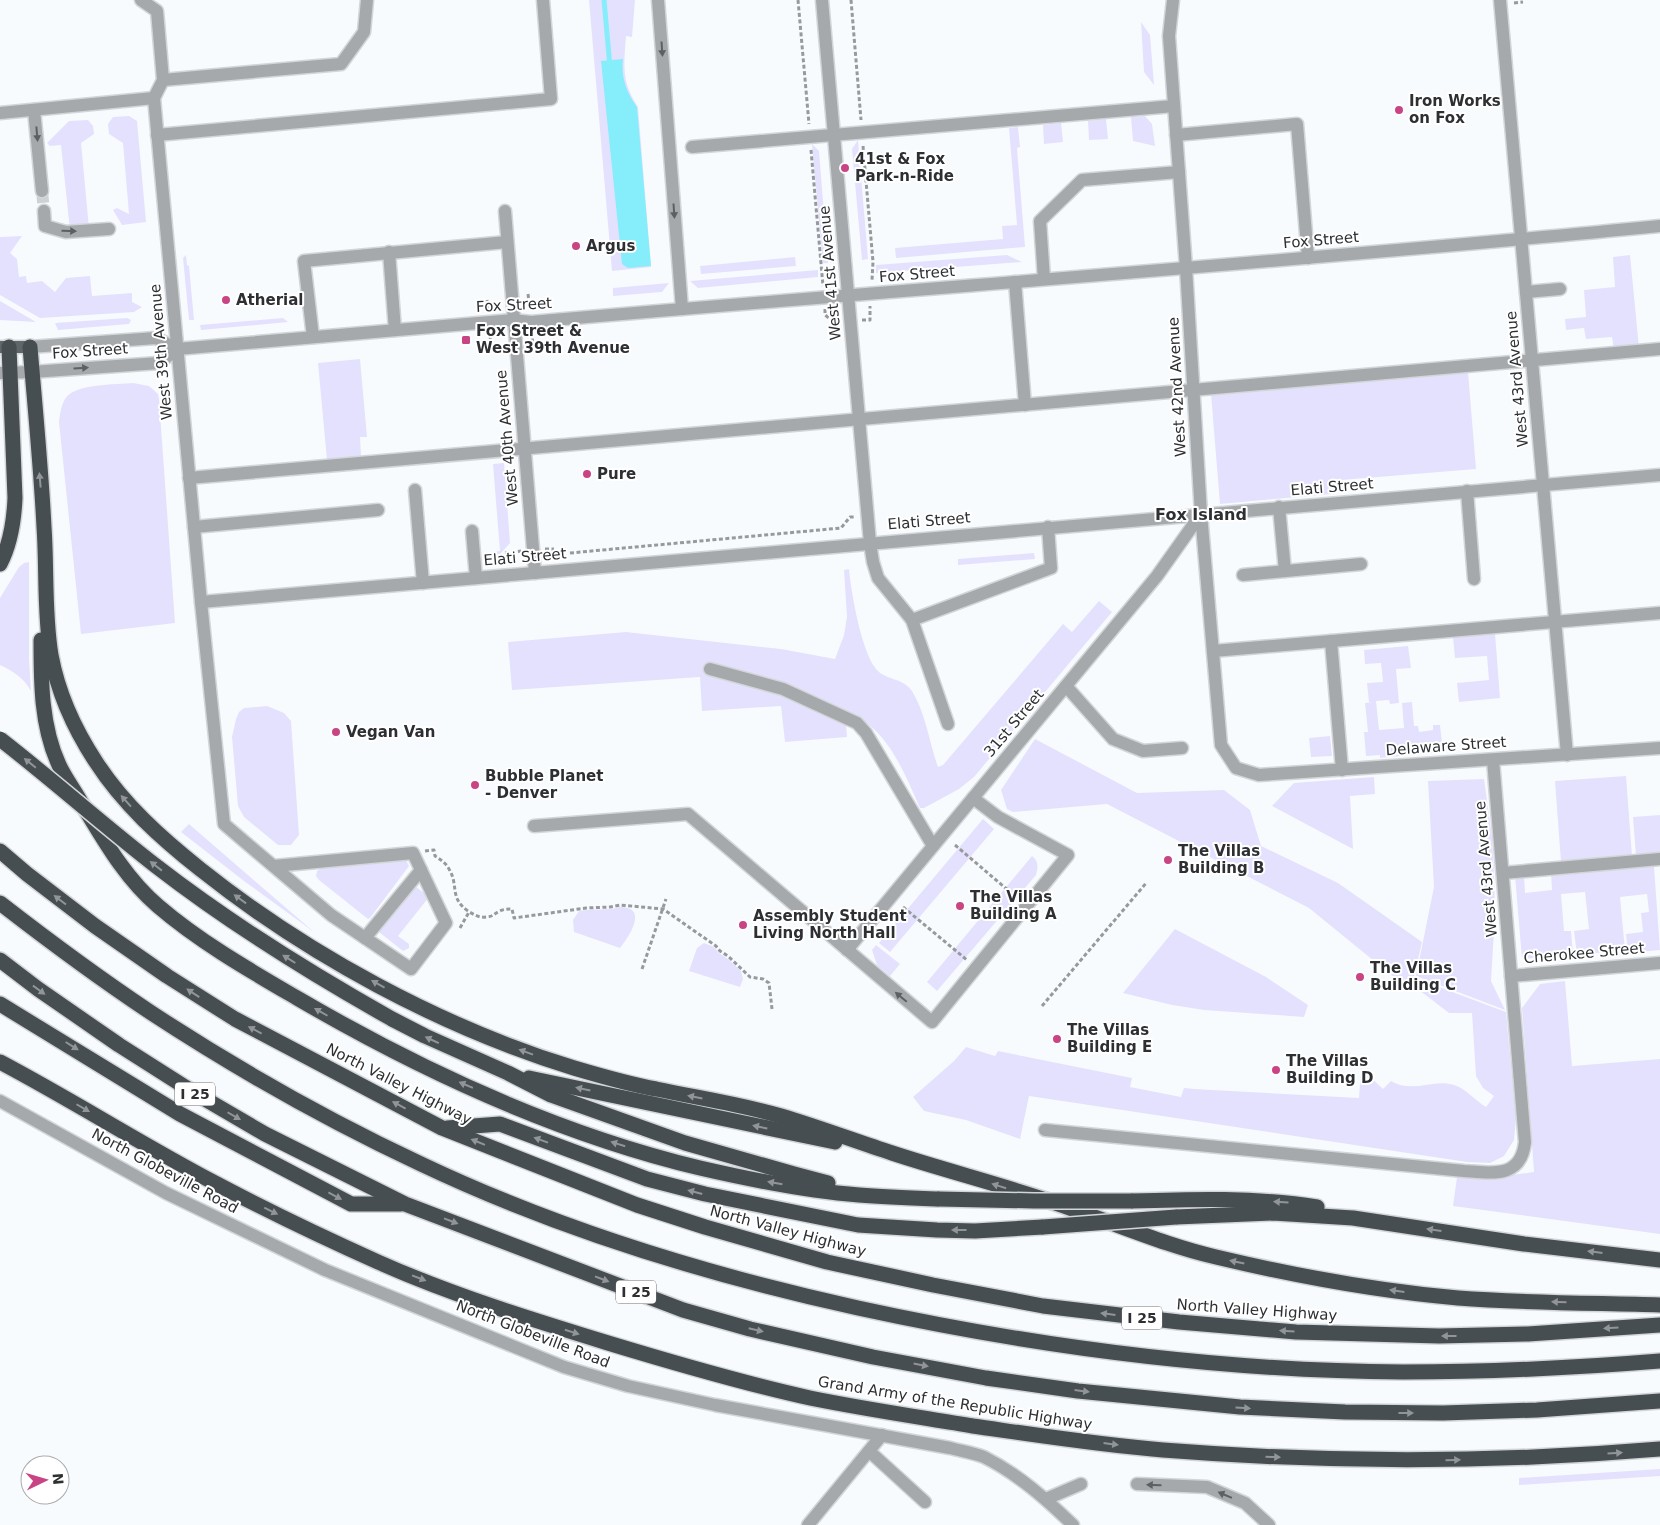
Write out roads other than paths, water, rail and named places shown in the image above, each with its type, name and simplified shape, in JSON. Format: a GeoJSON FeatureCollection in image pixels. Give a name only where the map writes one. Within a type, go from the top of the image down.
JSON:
{"type":"FeatureCollection","features":[{"type":"Feature","properties":{"kind":"highway"},"geometry":{"type":"LineString","coordinates":[[0,564],[10,540],[14,520],[15,484],[12,426],[5,373],[5,347]]}},
{"type":"Feature","properties":{"kind":"highway"},"geometry":{"type":"LineString","coordinates":[[30,347],[44,528],[48,633],[51,654],[62,695],[73,721],[100,769],[116,790],[161,836],[214,880],[320,952],[398,995],[483,1035],[529,1053],[656,1090],[778,1115],[893,1154],[1072,1208],[1149,1237],[1214,1257],[1312,1278],[1366,1287],[1457,1298],[1660,1305]]}},
{"type":"Feature","properties":{"kind":"highway"},"geometry":{"type":"LineString","coordinates":[[0,407],[12,426]]}},
{"type":"Feature","properties":{"kind":"highway"},"geometry":{"type":"LineString","coordinates":[[44,528],[41,679],[45,717],[59,766],[113,854],[151,899],[214,948],[270,983],[367,1038],[450,1078],[558,1123],[655,1156],[751,1179],[801,1188],[858,1195],[911,1198],[1034,1201],[1228,1199],[1291,1203],[1397,1225]]}},
{"type":"Feature","properties":{"kind":"highway"},"geometry":{"type":"LineString","coordinates":[[0,739],[156,866],[259,940],[317,977],[392,1019],[551,1095],[685,1143],[846,1187],[911,1198]]}},
{"type":"Feature","properties":{"kind":"highway","name":"North Valley Highway"},"geometry":{"type":"LineString","coordinates":[[0,851],[95,926],[167,976],[234,1019],[442,1128],[637,1205],[705,1227],[836,1264],[1043,1306],[1245,1329],[1368,1335],[1490,1336],[1660,1325]]}},
{"type":"Feature","properties":{"kind":"highway"},"geometry":{"type":"LineString","coordinates":[[0,903],[70,956],[149,1011],[220,1057],[281,1093],[424,1166],[488,1193],[622,1244],[703,1270],[811,1298],[953,1327],[1087,1349],[1184,1360],[1296,1368],[1401,1372],[1534,1369],[1660,1361]]}},
{"type":"Feature","properties":{"kind":"highway","name":"I 25"},"geometry":{"type":"LineString","coordinates":[[0,960],[38,989],[193,1092],[265,1134],[405,1204],[683,1310],[750,1329],[986,1378],[1175,1402],[1299,1411],[1399,1413],[1493,1412],[1660,1402]]}},
{"type":"Feature","properties":{"kind":"highway"},"geometry":{"type":"LineString","coordinates":[[0,1004],[180,1114],[351,1204],[405,1204]]}},
{"type":"Feature","properties":{"kind":"highway"},"geometry":{"type":"LineString","coordinates":[[0,1050],[40,1083]]}},
{"type":"Feature","properties":{"kind":"highway"},"geometry":{"type":"LineString","coordinates":[[0,1062],[40,1083]]}},
{"type":"Feature","properties":{"kind":"highway"},"geometry":{"type":"LineString","coordinates":[[508,1073],[893,1154]]}},
{"type":"Feature","properties":{"kind":"highway","name":"Grand Army of the Republic Highway"},"geometry":{"type":"LineString","coordinates":[[40,1083],[212,1182],[381,1263],[469,1298],[548,1325],[711,1373],[809,1398],[903,1415],[1029,1434],[1159,1450],[1243,1456],[1342,1460],[1430,1460],[1526,1458],[1660,1449]]}},
{"type":"Feature","properties":{"kind":"highway"},"geometry":{"type":"LineString","coordinates":[[442,1128],[500,1124],[647,1179],[705,1194],[858,1225],[902,1229],[956,1230],[1043,1227],[1273,1213],[1353,1218],[1524,1244],[1660,1260]]}},
{"type":"Feature","properties":{"kind":"main road","name":"Fox Street"},"geometry":{"type":"LineString","coordinates":[[5,347],[30,347]]}},
{"type":"Feature","properties":{"kind":"street"},"geometry":{"type":"LineString","coordinates":[[0,113],[154,98],[163,80],[157,11],[141,0]]}},
{"type":"Feature","properties":{"kind":"street"},"geometry":{"type":"LineString","coordinates":[[163,80],[341,64],[364,32],[367,0]]}},
{"type":"Feature","properties":{"kind":"street"},"geometry":{"type":"LineString","coordinates":[[158,135],[551,99],[543,0]]}},
{"type":"Feature","properties":{"kind":"street"},"geometry":{"type":"LineString","coordinates":[[658,0],[682,310]]}},
{"type":"Feature","properties":{"kind":"street","name":"West 41st Avenue"},"geometry":{"type":"LineString","coordinates":[[822,0],[873,562],[878,578],[912,620],[948,724]]}},
{"type":"Feature","properties":{"kind":"street","name":"West 42nd Avenue"},"geometry":{"type":"LineString","coordinates":[[1173,0],[1168,36],[1186,268],[1201,514],[1220,745],[1236,768]]}},
{"type":"Feature","properties":{"kind":"street","name":"West 43rd Avenue"},"geometry":{"type":"LineString","coordinates":[[1500,0],[1567,755]]}},
{"type":"Feature","properties":{"kind":"street","name":"West 39th Avenue"},"geometry":{"type":"LineString","coordinates":[[154,98],[200,602],[224,824],[331,915],[411,969],[446,923],[420,870]]}},
{"type":"Feature","properties":{"kind":"street"},"geometry":{"type":"LineString","coordinates":[[692,147],[1174,106]]}},
{"type":"Feature","properties":{"kind":"street"},"geometry":{"type":"LineString","coordinates":[[34,110],[42,191]]}},
{"type":"Feature","properties":{"kind":"street"},"geometry":{"type":"LineString","coordinates":[[1176,135],[1297,124],[1308,258]]}},
{"type":"Feature","properties":{"kind":"street"},"geometry":{"type":"LineString","coordinates":[[1044,279],[1040,221],[1082,180],[1179,172]]}},
{"type":"Feature","properties":{"kind":"street","name":"West 40th Avenue"},"geometry":{"type":"LineString","coordinates":[[504,211],[535,572]]}},
{"type":"Feature","properties":{"kind":"street"},"geometry":{"type":"LineString","coordinates":[[44,212],[45,226],[66,232],[109,229]]}},
{"type":"Feature","properties":{"kind":"street","name":"Fox Street"},"geometry":{"type":"LineString","coordinates":[[30,347],[156,338],[177,349],[513,320],[530,322],[682,310],[1521,240],[1660,226]]}},
{"type":"Feature","properties":{"kind":"street"},"geometry":{"type":"LineString","coordinates":[[313,337],[304,261],[507,242]]}},
{"type":"Feature","properties":{"kind":"street"},"geometry":{"type":"LineString","coordinates":[[389,252],[395,330]]}},
{"type":"Feature","properties":{"kind":"street"},"geometry":{"type":"LineString","coordinates":[[1015,282],[1025,405]]}},
{"type":"Feature","properties":{"kind":"street"},"geometry":{"type":"LineString","coordinates":[[1526,292],[1560,289]]}},
{"type":"Feature","properties":{"kind":"street","name":"Fox Street"},"geometry":{"type":"LineString","coordinates":[[5,373],[159,363],[177,349]]}},
{"type":"Feature","properties":{"kind":"street"},"geometry":{"type":"LineString","coordinates":[[189,478],[1660,349]]}},
{"type":"Feature","properties":{"kind":"street","name":"Elati Street"},"geometry":{"type":"LineString","coordinates":[[200,602],[1660,474]]}},
{"type":"Feature","properties":{"kind":"street"},"geometry":{"type":"LineString","coordinates":[[415,490],[423,582]]}},
{"type":"Feature","properties":{"kind":"street"},"geometry":{"type":"LineString","coordinates":[[1467,491],[1474,580]]}},
{"type":"Feature","properties":{"kind":"street"},"geometry":{"type":"LineString","coordinates":[[1279,507],[1285,572]]}},
{"type":"Feature","properties":{"kind":"street"},"geometry":{"type":"LineString","coordinates":[[194,527],[378,510]]}},
{"type":"Feature","properties":{"kind":"street","name":"31st Street"},"geometry":{"type":"LineString","coordinates":[[847,950],[1157,576],[1201,514]]}},
{"type":"Feature","properties":{"kind":"street"},"geometry":{"type":"LineString","coordinates":[[912,620],[1052,568],[1048,527]]}},
{"type":"Feature","properties":{"kind":"street"},"geometry":{"type":"LineString","coordinates":[[472,531],[476,578]]}},
{"type":"Feature","properties":{"kind":"street"},"geometry":{"type":"LineString","coordinates":[[1243,575],[1361,564]]}},
{"type":"Feature","properties":{"kind":"street"},"geometry":{"type":"LineString","coordinates":[[1213,651],[1660,613]]}},
{"type":"Feature","properties":{"kind":"street"},"geometry":{"type":"LineString","coordinates":[[1331,641],[1342,770]]}},
{"type":"Feature","properties":{"kind":"street"},"geometry":{"type":"LineString","coordinates":[[710,669],[784,689],[857,723],[866,733],[933,846]]}},
{"type":"Feature","properties":{"kind":"street"},"geometry":{"type":"LineString","coordinates":[[1066,686],[1113,739],[1143,751],[1182,748]]}},
{"type":"Feature","properties":{"kind":"street","name":"Delaware Street"},"geometry":{"type":"LineString","coordinates":[[1236,768],[1259,775],[1660,748]]}},
{"type":"Feature","properties":{"kind":"street","name":"West 43rd Avenue"},"geometry":{"type":"LineString","coordinates":[[1045,1130],[1454,1170],[1495,1173],[1513,1167],[1520,1160],[1524,1152],[1525,1142],[1493,760]]}},
{"type":"Feature","properties":{"kind":"street"},"geometry":{"type":"LineString","coordinates":[[534,826],[688,814],[932,1022],[1068,855],[998,817],[973,798]]}},
{"type":"Feature","properties":{"kind":"street"},"geometry":{"type":"LineString","coordinates":[[274,866],[412,853],[420,870],[365,938]]}},
{"type":"Feature","properties":{"kind":"street"},"geometry":{"type":"LineString","coordinates":[[1503,873],[1660,859]]}},
{"type":"Feature","properties":{"kind":"street","name":"Cherokee Street"},"geometry":{"type":"LineString","coordinates":[[1511,976],[1660,963]]}},
{"type":"Feature","properties":{"kind":"street","name":"North Globeville Road"},"geometry":{"type":"LineString","coordinates":[[0,1101],[166,1193],[325,1270],[564,1366],[628,1386],[715,1405],[950,1448],[982,1457],[1016,1476],[1046,1499],[1073,1525]]}},
{"type":"Feature","properties":{"kind":"street"},"geometry":{"type":"LineString","coordinates":[[808,1525],[882,1435]]}},
{"type":"Feature","properties":{"kind":"street"},"geometry":{"type":"LineString","coordinates":[[869,1451],[925,1502]]}},
{"type":"Feature","properties":{"kind":"street"},"geometry":{"type":"LineString","coordinates":[[1046,1499],[1081,1484]]}},
{"type":"Feature","properties":{"kind":"street"},"geometry":{"type":"LineString","coordinates":[[1137,1484],[1207,1487],[1245,1503],[1269,1525]]}},
{"type":"Feature","properties":{"kind":"water"},"geometry":{"type":"Polygon","coordinates":[[[623,59],[625,84],[637,107],[651,266],[628,268],[622,264],[601,61],[623,59]]]}},
{"type":"Feature","properties":{"kind":"waterway"},"geometry":{"type":"LineString","coordinates":[[604,0],[610,67]]}},
{"type":"Feature","properties":{"kind":"tunnel"},"geometry":{"type":"LineString","coordinates":[[42,191],[44,211]]}},
{"type":"Feature","properties":{"kind":"place","name":"Iron Works on Fox"},"geometry":{"type":"Point","coordinates":[1399,110]}},
{"type":"Feature","properties":{"kind":"place","name":"41st & Fox Park-n-Ride"},"geometry":{"type":"Point","coordinates":[845,168]}},
{"type":"Feature","properties":{"kind":"place","name":"Argus"},"geometry":{"type":"Point","coordinates":[576,246]}},
{"type":"Feature","properties":{"kind":"place","name":"Atherial"},"geometry":{"type":"Point","coordinates":[226,300]}},
{"type":"Feature","properties":{"kind":"place","name":"Fox Street & West 39th Avenue"},"geometry":{"type":"Point","coordinates":[466,340]}},
{"type":"Feature","properties":{"kind":"place","name":"Pure"},"geometry":{"type":"Point","coordinates":[587,474]}},
{"type":"Feature","properties":{"kind":"place","name":"Vegan Van"},"geometry":{"type":"Point","coordinates":[336,732]}},
{"type":"Feature","properties":{"kind":"place","name":"Bubble Planet - Denver"},"geometry":{"type":"Point","coordinates":[475,785]}},
{"type":"Feature","properties":{"kind":"place","name":"The Villas Building B"},"geometry":{"type":"Point","coordinates":[1168,860]}},
{"type":"Feature","properties":{"kind":"place","name":"The Villas Building A"},"geometry":{"type":"Point","coordinates":[960,906]}},
{"type":"Feature","properties":{"kind":"place","name":"Assembly Student Living North Hall"},"geometry":{"type":"Point","coordinates":[743,925]}},
{"type":"Feature","properties":{"kind":"place","name":"The Villas Building C"},"geometry":{"type":"Point","coordinates":[1360,977]}},
{"type":"Feature","properties":{"kind":"place","name":"The Villas Building E"},"geometry":{"type":"Point","coordinates":[1057,1039]}},
{"type":"Feature","properties":{"kind":"place","name":"The Villas Building D"},"geometry":{"type":"Point","coordinates":[1276,1070]}},
{"type":"Feature","properties":{"kind":"district","name":"Fox Island"},"geometry":{"type":"Point","coordinates":[1201,514]}}]}
